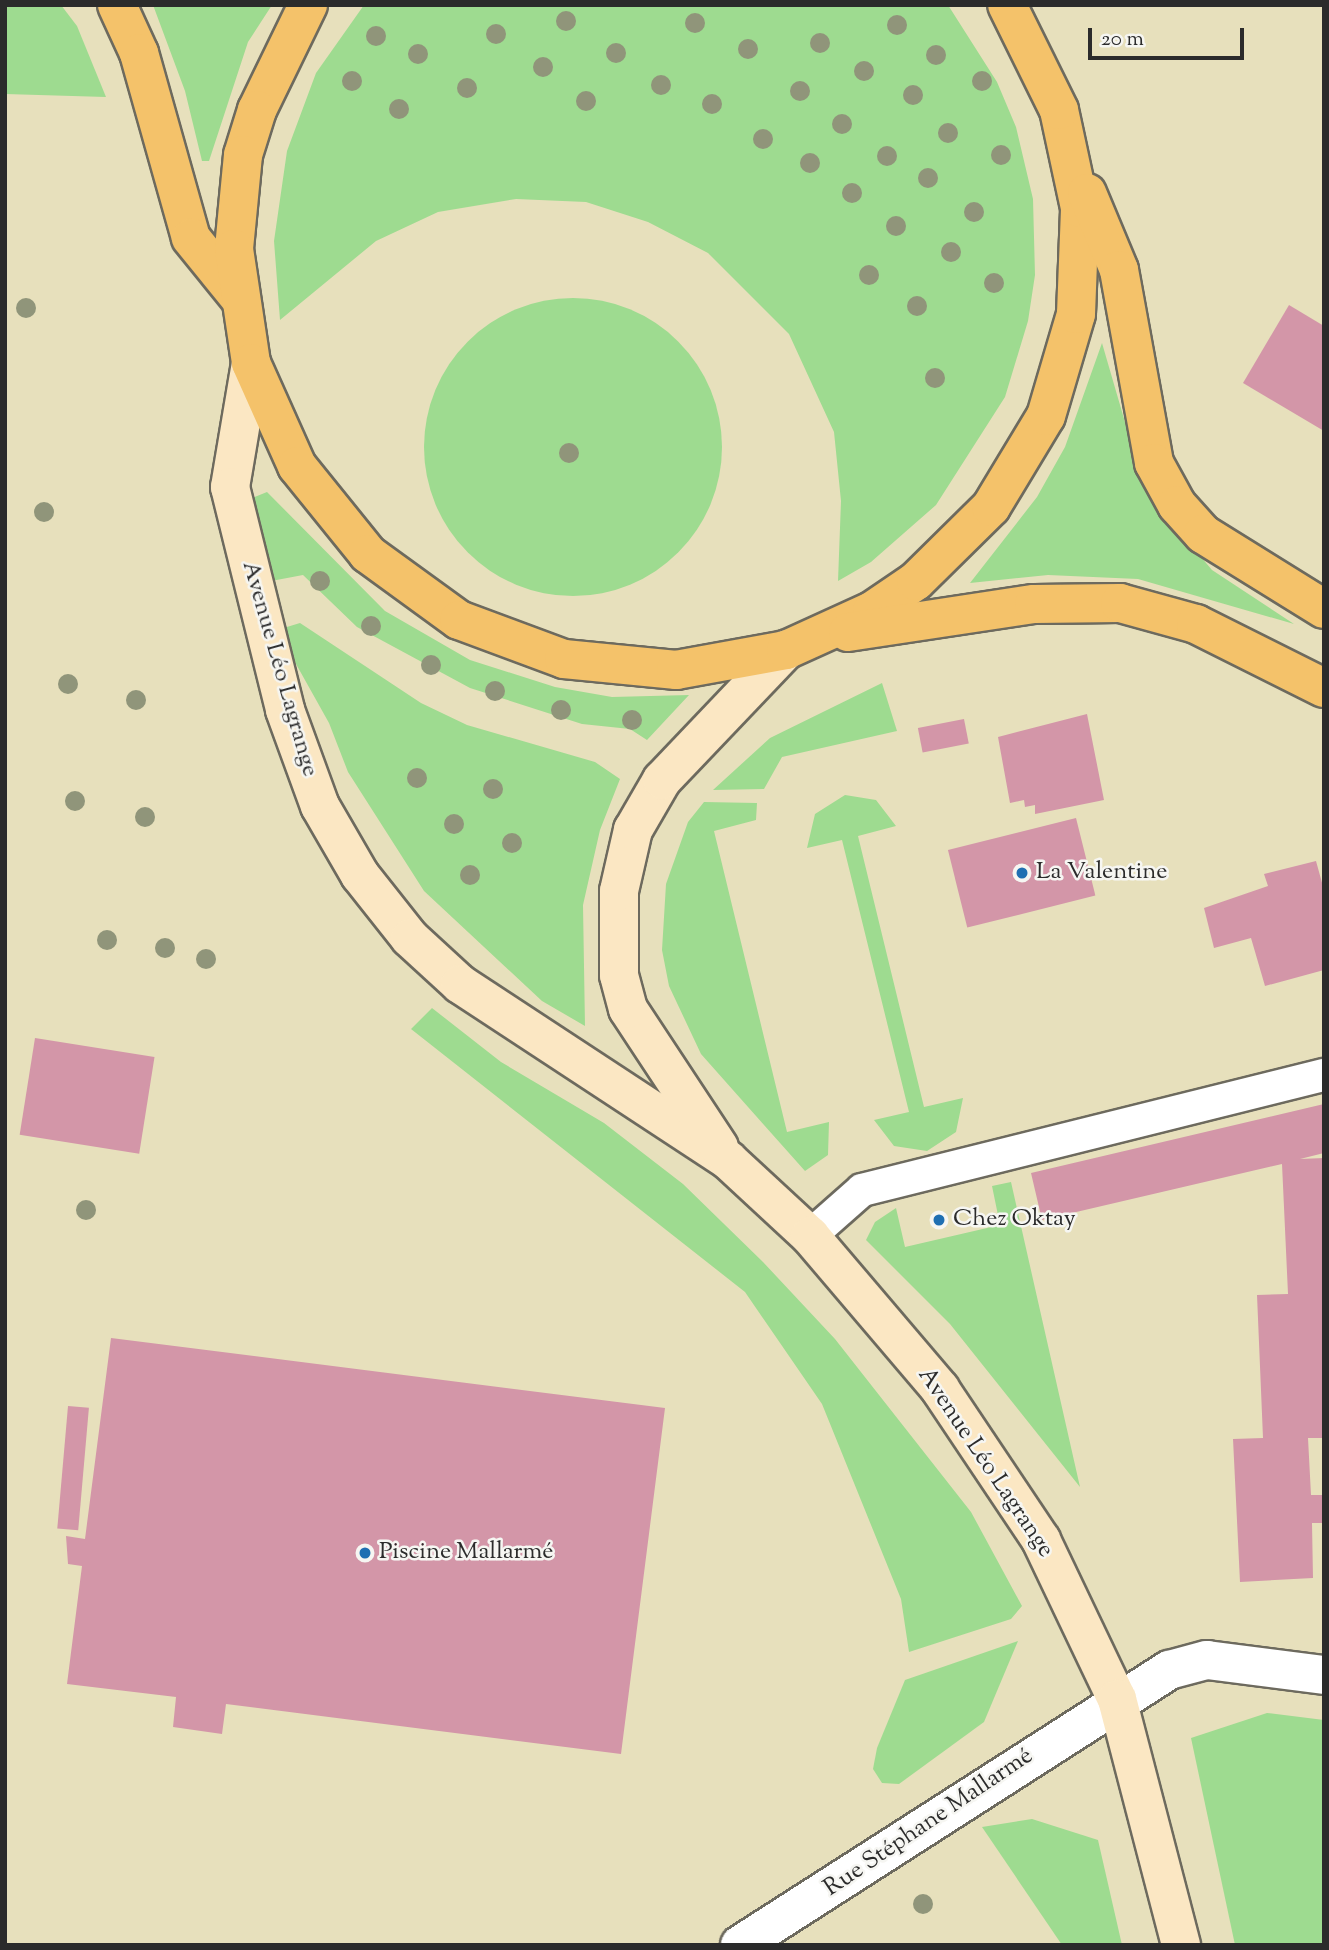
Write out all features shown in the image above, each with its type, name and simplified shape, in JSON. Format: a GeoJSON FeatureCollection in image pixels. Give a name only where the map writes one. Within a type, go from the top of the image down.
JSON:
{"type":"FeatureCollection","features":[{"type":"Feature","properties":{"kind":"main road"},"geometry":{"type":"LineString","coordinates":[[117,5],[139,53],[191,238],[238,296]]}},
{"type":"Feature","properties":{"kind":"main road"},"geometry":{"type":"LineString","coordinates":[[308,5],[273,66],[243,155],[235,237],[238,296],[251,363],[271,416],[329,513],[411,590],[459,620],[564,659],[620,668],[687,668],[786,650],[825,635],[872,611],[946,555],[1022,463],[1046,416],[1076,314],[1080,221],[1072,155]]}},
{"type":"Feature","properties":{"kind":"main road"},"geometry":{"type":"LineString","coordinates":[[1007,5],[1042,65],[1072,155],[1119,270],[1154,463],[1177,505],[1203,534],[1324,609]]}},
{"type":"Feature","properties":{"kind":"main road","name":"Avenue Léo Lagrange"},"geometry":{"type":"LineString","coordinates":[[251,363],[230,487],[285,710],[320,806],[360,875],[410,938],[460,984],[728,1160],[810,1236],[940,1389],[1041,1540],[1117,1699],[1181,1945]]}},
{"type":"Feature","properties":{"kind":"main road"},"geometry":{"type":"LineString","coordinates":[[825,635],[1034,604],[1120,603],[1236,640],[1324,688]]}},
{"type":"Feature","properties":{"kind":"main road","name":"Avenue Léo Lagrange"},"geometry":{"type":"LineString","coordinates":[[728,1160],[628,1009],[618,975],[619,891],[634,830],[662,780],[786,650]]}},
{"type":"Feature","properties":{"kind":"street","name":"Rue Stéphane Mallarmé"},"geometry":{"type":"LineString","coordinates":[[740,1945],[1117,1699],[1169,1670],[1207,1660],[1324,1675]]}},
{"type":"Feature","properties":{"kind":"lane"},"geometry":{"type":"LineString","coordinates":[[810,1236],[862,1190],[1324,1074]]}},
{"type":"Feature","properties":{"kind":"green space"},"geometry":{"type":"Polygon","coordinates":[[[5,5],[61,5],[77,26],[106,97],[5,94],[5,5]]]}},
{"type":"Feature","properties":{"kind":"green space"},"geometry":{"type":"Polygon","coordinates":[[[153,5],[272,5],[248,42],[209,161],[202,161],[185,91],[153,5]]]}},
{"type":"Feature","properties":{"kind":"green space"},"geometry":{"type":"Polygon","coordinates":[[[364,5],[948,5],[997,82],[1016,127],[1033,199],[1035,275],[1028,321],[1005,397],[936,505],[871,562],[838,581],[841,501],[834,432],[789,334],[708,253],[648,222],[586,202],[516,199],[438,212],[376,241],[280,320],[274,241],[287,151],[316,73],[364,5]]]}},
{"type":"Feature","properties":{"kind":"green space"},"geometry":{"type":"Polygon","coordinates":[[[573,298],[602,301],[630,310],[656,323],[678,342],[697,364],[710,390],[719,418],[722,447],[719,476],[710,504],[697,530],[678,552],[656,571],[630,584],[602,593],[573,596],[544,593],[516,584],[490,571],[468,552],[449,530],[436,504],[427,476],[424,447],[427,418],[436,390],[449,364],[468,342],[490,323],[516,310],[544,301],[573,298]]]}},
{"type":"Feature","properties":{"kind":"green space"},"geometry":{"type":"Polygon","coordinates":[[[1102,343],[1145,491],[1212,570],[1294,624],[1138,579],[1048,575],[970,583],[1037,497],[1065,447],[1102,343]]]}},
{"type":"Feature","properties":{"kind":"green space"},"geometry":{"type":"Polygon","coordinates":[[[267,492],[385,611],[470,660],[555,687],[612,697],[689,695],[647,740],[630,729],[582,724],[470,688],[357,627],[303,575],[266,582],[252,498],[267,492]]]}},
{"type":"Feature","properties":{"kind":"green space"},"geometry":{"type":"Polygon","coordinates":[[[300,623],[421,703],[467,725],[595,762],[620,779],[600,830],[583,905],[585,1026],[542,1001],[424,891],[348,772],[329,723],[277,630],[300,623]]]}},
{"type":"Feature","properties":{"kind":"green space"},"geometry":{"type":"Polygon","coordinates":[[[882,683],[897,731],[782,757],[764,789],[713,790],[770,738],[882,683]]]}},
{"type":"Feature","properties":{"kind":"green space"},"geometry":{"type":"Polygon","coordinates":[[[845,795],[876,800],[896,826],[858,836],[924,1107],[963,1098],[956,1132],[927,1151],[894,1146],[874,1120],[909,1112],[842,840],[807,848],[815,814],[845,795]]]}},
{"type":"Feature","properties":{"kind":"green space"},"geometry":{"type":"Polygon","coordinates":[[[704,802],[757,803],[756,820],[714,831],[787,1132],[829,1122],[828,1155],[805,1171],[701,1054],[669,986],[662,950],[666,884],[688,822],[704,802]]]}},
{"type":"Feature","properties":{"kind":"green space"},"geometry":{"type":"Polygon","coordinates":[[[432,1008],[501,1062],[604,1123],[683,1184],[763,1262],[835,1339],[971,1512],[1022,1606],[1011,1619],[909,1652],[901,1599],[822,1404],[745,1292],[411,1029],[432,1008]]]}},
{"type":"Feature","properties":{"kind":"green space"},"geometry":{"type":"Polygon","coordinates":[[[1011,1182],[1080,1487],[950,1324],[866,1240],[875,1222],[896,1208],[905,1247],[1000,1225],[992,1186],[1011,1182]]]}},
{"type":"Feature","properties":{"kind":"green space"},"geometry":{"type":"Polygon","coordinates":[[[1018,1641],[984,1722],[899,1784],[882,1783],[873,1769],[877,1748],[905,1680],[1018,1641]]]}},
{"type":"Feature","properties":{"kind":"green space"},"geometry":{"type":"Polygon","coordinates":[[[1267,1713],[1324,1720],[1324,1945],[1235,1945],[1191,1738],[1267,1713]]]}},
{"type":"Feature","properties":{"kind":"green space"},"geometry":{"type":"Polygon","coordinates":[[[1032,1819],[1098,1840],[1122,1945],[1062,1945],[982,1827],[1032,1819]]]}},
{"type":"Feature","properties":{"kind":"building"},"geometry":{"type":"Polygon","coordinates":[[[1289,305],[1324,326],[1324,431],[1243,383],[1289,305]]]}},
{"type":"Feature","properties":{"kind":"building"},"geometry":{"type":"Polygon","coordinates":[[[1087,714],[1104,800],[1035,814],[1035,805],[1025,807],[1024,800],[1010,803],[998,737],[1087,714]]]}},
{"type":"Feature","properties":{"kind":"building"},"geometry":{"type":"Polygon","coordinates":[[[964,719],[969,744],[923,753],[918,728],[964,719]]]}},
{"type":"Feature","properties":{"kind":"building","name":"La Valentine"},"geometry":{"type":"Polygon","coordinates":[[[1076,818],[1095,896],[967,928],[948,850],[1076,818]]]}},
{"type":"Feature","properties":{"kind":"building"},"geometry":{"type":"Polygon","coordinates":[[[1316,861],[1324,890],[1324,970],[1265,986],[1251,938],[1214,948],[1204,908],[1268,886],[1264,874],[1316,861]]]}},
{"type":"Feature","properties":{"kind":"building"},"geometry":{"type":"Polygon","coordinates":[[[35,1038],[155,1057],[139,1154],[20,1135],[35,1038]]]}},
{"type":"Feature","properties":{"kind":"building"},"geometry":{"type":"Polygon","coordinates":[[[1324,1104],[1324,1153],[1300,1159],[1324,1158],[1324,1438],[1308,1438],[1311,1495],[1322,1495],[1323,1523],[1312,1523],[1313,1578],[1240,1582],[1233,1439],[1263,1438],[1257,1295],[1288,1294],[1282,1164],[1042,1220],[1031,1173],[1324,1104]]]}},
{"type":"Feature","properties":{"kind":"building","name":"Piscine Mallarmé"},"geometry":{"type":"Polygon","coordinates":[[[111,1338],[665,1408],[621,1754],[226,1704],[222,1734],[173,1727],[176,1697],[67,1684],[82,1566],[68,1564],[66,1536],[85,1539],[111,1338]]]}},
{"type":"Feature","properties":{"kind":"building"},"geometry":{"type":"Polygon","coordinates":[[[68,1406],[89,1408],[78,1530],[57,1529],[68,1406]]]}},
{"type":"Feature","properties":{"kind":"place","name":"La Valentine"},"geometry":{"type":"Point","coordinates":[1022,873]}},
{"type":"Feature","properties":{"kind":"place","name":"Chez Oktay"},"geometry":{"type":"Point","coordinates":[939,1220]}},
{"type":"Feature","properties":{"kind":"place","name":"Piscine Mallarmé"},"geometry":{"type":"Point","coordinates":[365,1553]}}]}
